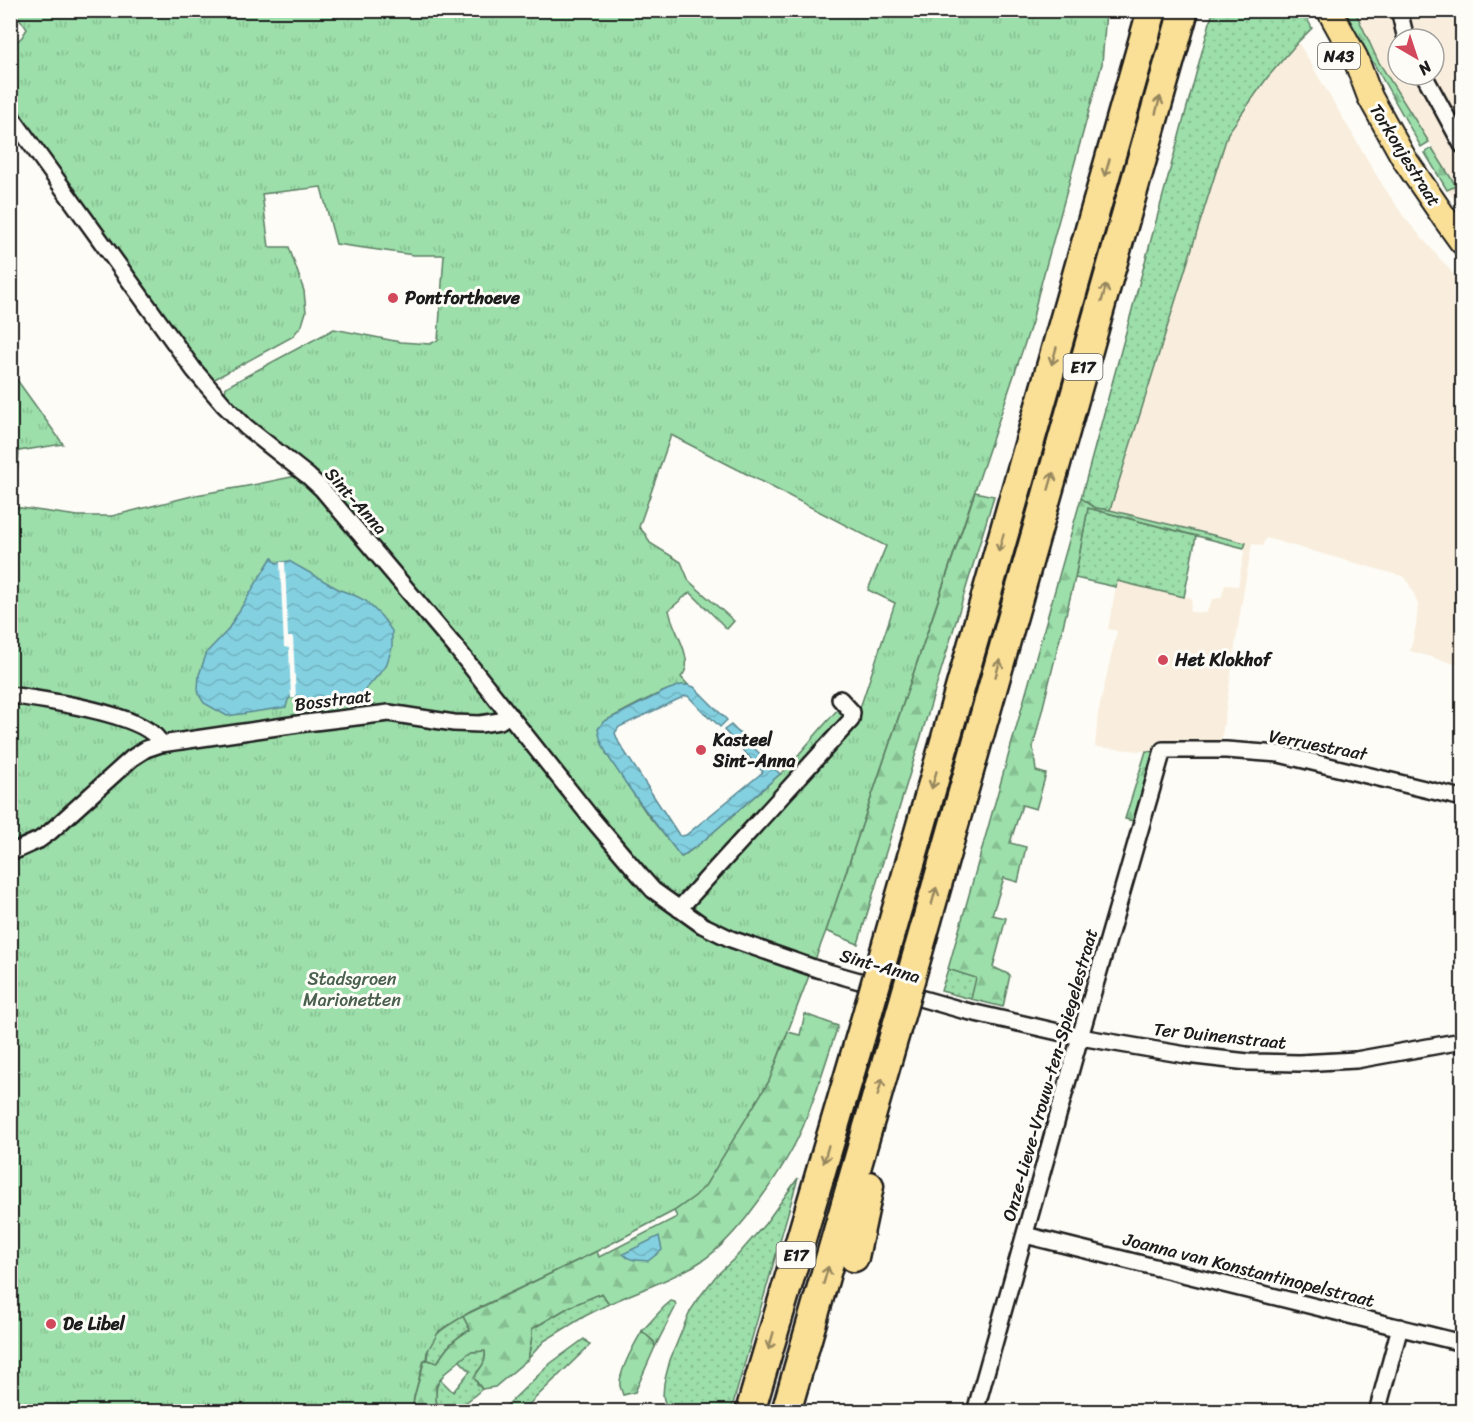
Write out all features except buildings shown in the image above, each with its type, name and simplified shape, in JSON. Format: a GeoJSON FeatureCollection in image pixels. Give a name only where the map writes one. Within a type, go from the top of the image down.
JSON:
{"type":"FeatureCollection","features":[{"type":"Feature","properties":{"kind":"highway","name":"E17"},"geometry":{"type":"LineString","coordinates":[[750,1412],[951,724],[1152,10]]}},
{"type":"Feature","properties":{"kind":"highway","name":"E17"},"geometry":{"type":"LineString","coordinates":[[786,1412],[1184,10]]}},
{"type":"Feature","properties":{"kind":"highway"},"geometry":{"type":"LineString","coordinates":[[818,1119],[843,1098]]}},
{"type":"Feature","properties":{"kind":"highway"},"geometry":{"type":"LineString","coordinates":[[854,1257],[871,1174],[865,1140]]}},
{"type":"Feature","properties":{"kind":"main road","name":"Torkonjestraat"},"geometry":{"type":"LineString","coordinates":[[1314,10],[1342,62],[1370,97]]}},
{"type":"Feature","properties":{"kind":"main road","name":"Torkonjestraat"},"geometry":{"type":"LineString","coordinates":[[1329,10],[1355,57],[1370,97],[1411,170],[1462,242]]}},
{"type":"Feature","properties":{"kind":"street"},"geometry":{"type":"LineString","coordinates":[[1399,10],[1403,27]]}},
{"type":"Feature","properties":{"kind":"street"},"geometry":{"type":"LineString","coordinates":[[1431,87],[1462,145]]}},
{"type":"Feature","properties":{"kind":"street","name":"Sint-Anna"},"geometry":{"type":"LineString","coordinates":[[10,115],[194,370],[246,427],[309,476],[322,489],[450,640],[588,814],[653,891],[702,925],[731,939],[817,969],[962,1010],[1080,1037]]}},
{"type":"Feature","properties":{"kind":"street"},"geometry":{"type":"LineString","coordinates":[[10,695],[123,718],[150,730],[159,738],[161,744]]}},
{"type":"Feature","properties":{"kind":"street"},"geometry":{"type":"LineString","coordinates":[[679,909],[851,720],[852,712],[840,699]]}},
{"type":"Feature","properties":{"kind":"street","name":"Bosstraat"},"geometry":{"type":"LineString","coordinates":[[10,853],[39,840],[64,821],[132,758],[146,749],[161,744],[389,713],[454,723],[480,724],[500,721],[509,715]]}},
{"type":"Feature","properties":{"kind":"street","name":"Verruestraat"},"geometry":{"type":"LineString","coordinates":[[1163,750],[1226,750],[1278,754],[1462,798]]}},
{"type":"Feature","properties":{"kind":"street","name":"Onze-Lieve-Vrouw-ten-Spiegelestraat"},"geometry":{"type":"LineString","coordinates":[[975,1412],[1163,750]]}},
{"type":"Feature","properties":{"kind":"street","name":"Ter Duinenstraat"},"geometry":{"type":"LineString","coordinates":[[1080,1037],[1186,1055],[1248,1062],[1299,1063],[1356,1060],[1462,1041]]}},
{"type":"Feature","properties":{"kind":"street","name":"Joanna van Konstantinopelstraat"},"geometry":{"type":"LineString","coordinates":[[1025,1235],[1462,1343]]}},
{"type":"Feature","properties":{"kind":"street"},"geometry":{"type":"LineString","coordinates":[[1377,1412],[1400,1327]]}},
{"type":"Feature","properties":{"kind":"shaded area"},"geometry":{"type":"Polygon","coordinates":[[[1355,11],[1462,11],[1462,210],[1447,190],[1456,185],[1394,87],[1446,87],[1446,27],[1386,27],[1386,74],[1355,11]]]}},
{"type":"Feature","properties":{"kind":"shaded area"},"geometry":{"type":"Polygon","coordinates":[[[1298,42],[1380,181],[1404,217],[1462,284],[1462,666],[1410,651],[1418,605],[1405,577],[1266,538],[1262,546],[1252,544],[1221,742],[1157,742],[1153,752],[1095,747],[1098,713],[1117,631],[1108,629],[1117,581],[1192,598],[1190,612],[1206,613],[1213,599],[1221,598],[1225,585],[1238,586],[1246,542],[1110,510],[1228,133],[1267,78],[1298,42]]]}},
{"type":"Feature","properties":{"kind":"green space","name":"Stadsgroen Marionetten"},"geometry":{"type":"Polygon","coordinates":[[[14,11],[1106,11],[1102,64],[1032,322],[826,931],[769,1081],[705,1186],[695,1196],[674,1211],[470,1312],[439,1331],[424,1360],[412,1411],[11,1411],[10,370],[63,444],[19,451],[14,507],[78,516],[112,516],[196,495],[296,476],[242,416],[225,393],[226,387],[334,329],[400,342],[430,344],[438,340],[444,255],[414,255],[336,244],[321,187],[262,194],[269,247],[289,247],[304,291],[306,312],[302,325],[292,337],[211,381],[11,101],[11,47],[27,29],[14,11]],[[671,435],[639,527],[650,543],[681,562],[689,581],[734,621],[727,629],[690,592],[669,610],[685,654],[686,669],[681,677],[688,685],[656,695],[603,722],[606,753],[647,814],[682,857],[787,768],[837,710],[855,723],[895,603],[868,590],[886,546],[671,435]]]}},
{"type":"Feature","properties":{"kind":"green space"},"geometry":{"type":"Polygon","coordinates":[[[1213,11],[1303,11],[1312,28],[1267,78],[1228,133],[1110,510],[1095,508],[1081,498],[1213,11]]]}},
{"type":"Feature","properties":{"kind":"green space"},"geometry":{"type":"Polygon","coordinates":[[[1344,11],[1355,11],[1386,74],[1386,85],[1344,11]]]}},
{"type":"Feature","properties":{"kind":"green space"},"geometry":{"type":"Polygon","coordinates":[[[1387,87],[1394,87],[1429,142],[1421,147],[1387,87]]]}},
{"type":"Feature","properties":{"kind":"green space"},"geometry":{"type":"Polygon","coordinates":[[[1432,148],[1456,186],[1447,190],[1425,153],[1432,148]]]}},
{"type":"Feature","properties":{"kind":"green space"},"geometry":{"type":"Polygon","coordinates":[[[975,492],[994,496],[858,944],[826,931],[975,492]]]}},
{"type":"Feature","properties":{"kind":"green space"},"geometry":{"type":"Polygon","coordinates":[[[1081,498],[1095,508],[1246,543],[1244,548],[1088,508],[1075,578],[1033,747],[1036,771],[1046,774],[1036,809],[1022,805],[1010,843],[1026,847],[1018,882],[1004,878],[992,915],[1006,918],[993,967],[1010,975],[1003,1007],[971,999],[976,978],[948,969],[1081,498]]]}},
{"type":"Feature","properties":{"kind":"green space"},"geometry":{"type":"Polygon","coordinates":[[[1088,508],[1196,536],[1184,597],[1117,581],[1116,587],[1075,578],[1088,508]]]}},
{"type":"Feature","properties":{"kind":"green space"},"geometry":{"type":"Polygon","coordinates":[[[1146,751],[1153,752],[1133,821],[1125,819],[1146,751]]]}},
{"type":"Feature","properties":{"kind":"green space"},"geometry":{"type":"Polygon","coordinates":[[[948,969],[977,978],[971,999],[941,991],[948,969]]]}},
{"type":"Feature","properties":{"kind":"green space"},"geometry":{"type":"Polygon","coordinates":[[[805,1014],[838,1026],[816,1091],[802,1129],[784,1164],[754,1208],[725,1242],[700,1262],[667,1280],[609,1304],[602,1293],[569,1307],[532,1329],[528,1359],[495,1387],[482,1389],[474,1378],[484,1363],[485,1351],[470,1352],[444,1374],[436,1386],[438,1411],[412,1412],[425,1359],[437,1363],[451,1344],[470,1330],[463,1316],[597,1251],[599,1257],[677,1217],[674,1211],[695,1196],[769,1081],[788,1032],[800,1035],[805,1014]]]}},
{"type":"Feature","properties":{"kind":"green space"},"geometry":{"type":"Polygon","coordinates":[[[798,1178],[731,1411],[667,1411],[663,1396],[664,1383],[670,1360],[689,1313],[716,1276],[765,1224],[798,1178]]]}},
{"type":"Feature","properties":{"kind":"green space"},"geometry":{"type":"Polygon","coordinates":[[[602,1292],[609,1304],[544,1341],[528,1359],[532,1329],[569,1307],[602,1292]]]}},
{"type":"Feature","properties":{"kind":"green space"},"geometry":{"type":"Polygon","coordinates":[[[671,1301],[675,1302],[676,1306],[655,1347],[654,1342],[642,1331],[671,1301]]]}},
{"type":"Feature","properties":{"kind":"green space"},"geometry":{"type":"Polygon","coordinates":[[[463,1316],[470,1330],[451,1344],[437,1363],[427,1360],[430,1345],[438,1333],[463,1316]]]}},
{"type":"Feature","properties":{"kind":"green space"},"geometry":{"type":"Polygon","coordinates":[[[642,1331],[654,1342],[655,1347],[635,1392],[623,1395],[620,1386],[622,1373],[642,1331]]]}},
{"type":"Feature","properties":{"kind":"green space"},"geometry":{"type":"Polygon","coordinates":[[[584,1339],[590,1345],[522,1411],[501,1411],[551,1363],[584,1339]]]}},
{"type":"Feature","properties":{"kind":"green space"},"geometry":{"type":"Polygon","coordinates":[[[485,1351],[484,1362],[477,1372],[477,1384],[482,1389],[456,1411],[438,1411],[436,1391],[440,1379],[453,1392],[470,1371],[459,1360],[470,1352],[485,1351]]]}},
{"type":"Feature","properties":{"kind":"water"},"geometry":{"type":"Polygon","coordinates":[[[272,557],[276,563],[289,561],[340,590],[366,601],[392,631],[392,648],[386,666],[360,696],[302,704],[300,699],[291,697],[286,707],[227,716],[204,703],[199,695],[199,675],[207,652],[227,631],[272,557]]]}},
{"type":"Feature","properties":{"kind":"water"},"geometry":{"type":"Polygon","coordinates":[[[681,685],[694,687],[727,720],[720,727],[688,696],[685,696],[619,727],[615,733],[619,743],[679,835],[686,835],[763,772],[724,730],[731,725],[780,774],[702,842],[681,857],[612,763],[598,729],[603,722],[681,685]]]}},
{"type":"Feature","properties":{"kind":"water"},"geometry":{"type":"Polygon","coordinates":[[[659,1236],[662,1250],[648,1261],[631,1259],[623,1254],[659,1236]]]}},
{"type":"Feature","properties":{"kind":"pier"},"geometry":{"type":"Polygon","coordinates":[[[280,562],[285,562],[288,637],[293,637],[296,698],[291,698],[289,648],[284,647],[280,562]]]}},
{"type":"Feature","properties":{"kind":"place","name":"Pontforthoeve"},"geometry":{"type":"Point","coordinates":[393,298]}},
{"type":"Feature","properties":{"kind":"place","name":"Het Klokhof"},"geometry":{"type":"Point","coordinates":[1163,660]}},
{"type":"Feature","properties":{"kind":"place","name":"Kasteel Sint-Anna"},"geometry":{"type":"Point","coordinates":[701,750]}},
{"type":"Feature","properties":{"kind":"place","name":"De Libel"},"geometry":{"type":"Point","coordinates":[51,1324]}}]}
